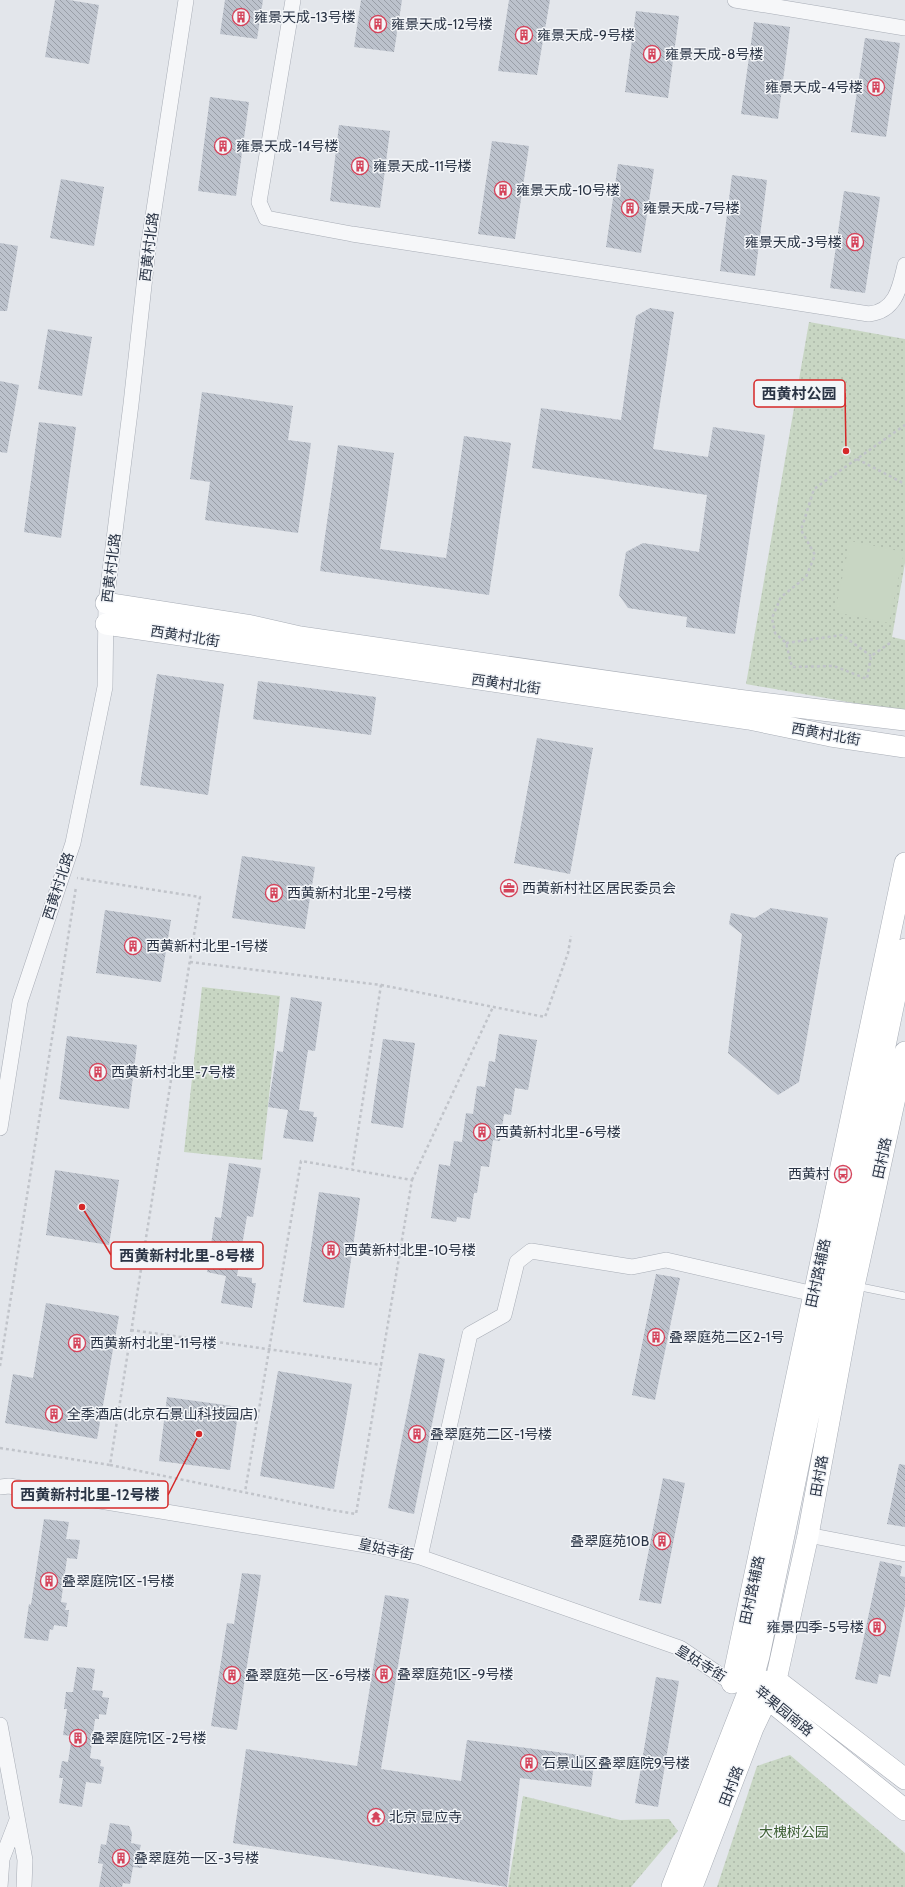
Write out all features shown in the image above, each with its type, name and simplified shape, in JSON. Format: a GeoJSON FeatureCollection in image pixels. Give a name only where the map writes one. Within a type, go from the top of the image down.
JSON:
{"type":"FeatureCollection","features":[{"type":"Feature","properties":{"kind":"main road","name":"西黄村北街"},"geometry":{"type":"LineString","coordinates":[[106,603],[247,625],[300,637],[737,700],[905,720]]}},
{"type":"Feature","properties":{"kind":"main road","name":"西黄村北街"},"geometry":{"type":"LineString","coordinates":[[106,624],[749,719],[832,736],[905,747]]}},
{"type":"Feature","properties":{"kind":"main road","name":"田村路辅路"},"geometry":{"type":"LineString","coordinates":[[807,1374],[814,1294],[905,863]]}},
{"type":"Feature","properties":{"kind":"main road","name":"田村路"},"geometry":{"type":"LineString","coordinates":[[672,1887],[742,1684],[759,1656],[807,1374],[905,949]]}},
{"type":"Feature","properties":{"kind":"main road","name":"田村路"},"geometry":{"type":"LineString","coordinates":[[692,1887],[753,1728],[776,1680],[808,1535],[854,1286],[905,1052]]}},
{"type":"Feature","properties":{"kind":"main road","name":"苹果园南路"},"geometry":{"type":"LineString","coordinates":[[742,1684],[776,1680],[905,1779]]}},
{"type":"Feature","properties":{"kind":"main road","name":"苹果园南路"},"geometry":{"type":"LineString","coordinates":[[742,1684],[767,1699],[807,1729],[905,1810]]}},
{"type":"Feature","properties":{"kind":"street","name":"西黄村北路"},"geometry":{"type":"LineString","coordinates":[[0,1128],[20,1002],[73,842],[105,687],[106,603],[130,412],[148,249],[186,0]]}},
{"type":"Feature","properties":{"kind":"street"},"geometry":{"type":"LineString","coordinates":[[293,0],[259,202],[266,218],[352,234],[869,314],[884,310],[892,301],[900,289],[905,265]]}},
{"type":"Feature","properties":{"kind":"street"},"geometry":{"type":"LineString","coordinates":[[735,0],[905,28]]}},
{"type":"Feature","properties":{"kind":"street"},"geometry":{"type":"LineString","coordinates":[[420,1557],[470,1334],[504,1315],[517,1262],[531,1251],[632,1267],[666,1260],[814,1294]]}},
{"type":"Feature","properties":{"kind":"street","name":"皇姑寺街"},"geometry":{"type":"LineString","coordinates":[[0,1487],[8,1486],[378,1547],[420,1557],[680,1648],[742,1684]]}},
{"type":"Feature","properties":{"kind":"street"},"geometry":{"type":"LineString","coordinates":[[808,1535],[905,1554]]}},
{"type":"Feature","properties":{"kind":"street"},"geometry":{"type":"LineString","coordinates":[[0,1725],[25,1860],[24,1887]]}},
{"type":"Feature","properties":{"kind":"street"},"geometry":{"type":"LineString","coordinates":[[0,1887],[2,1859],[17,1820]]}},
{"type":"Feature","properties":{"kind":"lane"},"geometry":{"type":"LineString","coordinates":[[854,1286],[905,1296]]}},
{"type":"Feature","properties":{"kind":"path"},"geometry":{"type":"LineString","coordinates":[[890,643],[871,656],[868,679],[834,666],[792,667],[786,643],[775,633],[772,618],[781,597],[806,577],[815,555],[801,530],[814,489],[905,425]]}},
{"type":"Feature","properties":{"kind":"path"},"geometry":{"type":"LineString","coordinates":[[857,458],[905,484]]}},
{"type":"Feature","properties":{"kind":"path"},"geometry":{"type":"LineString","coordinates":[[786,643],[842,635],[871,656]]}},
{"type":"Feature","properties":{"kind":"path"},"geometry":{"type":"LineString","coordinates":[[0,1366],[77,878],[200,897],[110,1465]]}},
{"type":"Feature","properties":{"kind":"path"},"geometry":{"type":"LineString","coordinates":[[190,962],[381,985],[545,1017],[568,953],[571,936]]}},
{"type":"Feature","properties":{"kind":"path"},"geometry":{"type":"LineString","coordinates":[[352,1170],[381,985]]}},
{"type":"Feature","properties":{"kind":"path"},"geometry":{"type":"LineString","coordinates":[[0,1448],[110,1465],[356,1514],[412,1180],[493,1007]]}},
{"type":"Feature","properties":{"kind":"path"},"geometry":{"type":"LineString","coordinates":[[245,1492],[301,1161],[412,1180]]}},
{"type":"Feature","properties":{"kind":"path"},"geometry":{"type":"LineString","coordinates":[[131,1330],[382,1365]]}},
{"type":"Feature","properties":{"kind":"green space"},"geometry":{"type":"Polygon","coordinates":[[[809,322],[905,339],[905,563],[892,637],[905,640],[905,712],[746,684],[809,322]]]}},
{"type":"Feature","properties":{"kind":"green space"},"geometry":{"type":"Polygon","coordinates":[[[850,541],[904,552],[889,623],[835,612],[850,541]]]}},
{"type":"Feature","properties":{"kind":"green space"},"geometry":{"type":"Polygon","coordinates":[[[202,987],[280,996],[262,1160],[184,1152],[202,987]]]}},
{"type":"Feature","properties":{"kind":"green space","name":"大槐树公园"},"geometry":{"type":"Polygon","coordinates":[[[790,1755],[905,1853],[905,1887],[717,1887],[757,1766],[790,1755]]]}},
{"type":"Feature","properties":{"kind":"green space"},"geometry":{"type":"Polygon","coordinates":[[[523,1796],[620,1820],[669,1819],[678,1831],[631,1887],[508,1887],[523,1796]]]}},
{"type":"Feature","properties":{"kind":"building"},"geometry":{"type":"Polygon","coordinates":[[[55,0],[69,0],[99,5],[89,64],[45,57],[55,0]]]}},
{"type":"Feature","properties":{"kind":"building","name":"雍景天成-13号楼"},"geometry":{"type":"Polygon","coordinates":[[[225,0],[263,0],[257,39],[220,34],[225,0]]]}},
{"type":"Feature","properties":{"kind":"building","name":"雍景天成-12号楼"},"geometry":{"type":"Polygon","coordinates":[[[361,0],[402,0],[394,52],[354,47],[361,0]]]}},
{"type":"Feature","properties":{"kind":"building","name":"雍景天成-9号楼"},"geometry":{"type":"Polygon","coordinates":[[[509,0],[550,0],[537,75],[498,71],[509,0]]]}},
{"type":"Feature","properties":{"kind":"building","name":"雍景天成-8号楼"},"geometry":{"type":"Polygon","coordinates":[[[636,11],[679,16],[668,98],[625,92],[636,11]]]}},
{"type":"Feature","properties":{"kind":"building"},"geometry":{"type":"Polygon","coordinates":[[[754,22],[790,27],[778,119],[741,114],[754,22]]]}},
{"type":"Feature","properties":{"kind":"building","name":"雍景天成-4号楼"},"geometry":{"type":"Polygon","coordinates":[[[865,38],[900,43],[886,137],[851,132],[865,38]]]}},
{"type":"Feature","properties":{"kind":"building","name":"雍景天成-14号楼"},"geometry":{"type":"Polygon","coordinates":[[[210,97],[249,102],[236,196],[198,191],[210,97]]]}},
{"type":"Feature","properties":{"kind":"building","name":"雍景天成-11号楼"},"geometry":{"type":"Polygon","coordinates":[[[339,125],[390,131],[380,208],[330,201],[339,125]]]}},
{"type":"Feature","properties":{"kind":"building","name":"雍景天成-10号楼"},"geometry":{"type":"Polygon","coordinates":[[[492,141],[529,146],[515,239],[478,234],[492,141]]]}},
{"type":"Feature","properties":{"kind":"building","name":"雍景天成-7号楼"},"geometry":{"type":"Polygon","coordinates":[[[618,164],[654,169],[641,253],[606,247],[618,164]]]}},
{"type":"Feature","properties":{"kind":"building"},"geometry":{"type":"Polygon","coordinates":[[[732,175],[767,180],[755,276],[720,271],[732,175]]]}},
{"type":"Feature","properties":{"kind":"building"},"geometry":{"type":"Polygon","coordinates":[[[61,179],[104,187],[94,246],[50,238],[61,179]]]}},
{"type":"Feature","properties":{"kind":"building","name":"雍景天成-3号楼"},"geometry":{"type":"Polygon","coordinates":[[[844,191],[880,197],[865,293],[830,288],[844,191]]]}},
{"type":"Feature","properties":{"kind":"building"},"geometry":{"type":"Polygon","coordinates":[[[0,243],[18,246],[7,311],[0,311],[0,243]]]}},
{"type":"Feature","properties":{"kind":"building"},"geometry":{"type":"Polygon","coordinates":[[[650,308],[674,312],[653,449],[708,457],[713,427],[765,435],[735,634],[686,627],[687,617],[628,608],[619,595],[626,552],[643,543],[699,552],[707,495],[532,468],[541,408],[621,420],[636,316],[650,308]]]}},
{"type":"Feature","properties":{"kind":"building"},"geometry":{"type":"Polygon","coordinates":[[[48,329],[92,337],[82,396],[38,389],[48,329]]]}},
{"type":"Feature","properties":{"kind":"building"},"geometry":{"type":"Polygon","coordinates":[[[0,381],[19,385],[7,453],[0,452],[0,381]]]}},
{"type":"Feature","properties":{"kind":"building"},"geometry":{"type":"Polygon","coordinates":[[[202,392],[293,406],[288,440],[311,443],[298,533],[205,520],[210,482],[190,479],[202,392]]]}},
{"type":"Feature","properties":{"kind":"building"},"geometry":{"type":"Polygon","coordinates":[[[39,422],[76,427],[61,538],[24,532],[39,422]]]}},
{"type":"Feature","properties":{"kind":"building"},"geometry":{"type":"Polygon","coordinates":[[[464,436],[511,443],[489,595],[320,571],[338,445],[394,453],[380,549],[446,558],[464,436]]]}},
{"type":"Feature","properties":{"kind":"building"},"geometry":{"type":"Polygon","coordinates":[[[157,674],[224,684],[208,795],[140,785],[157,674]]]}},
{"type":"Feature","properties":{"kind":"building"},"geometry":{"type":"Polygon","coordinates":[[[258,681],[376,697],[371,735],[253,719],[258,681]]]}},
{"type":"Feature","properties":{"kind":"building"},"geometry":{"type":"Polygon","coordinates":[[[537,738],[593,748],[570,874],[514,863],[537,738]]]}},
{"type":"Feature","properties":{"kind":"building","name":"西黄新村北里-2号楼"},"geometry":{"type":"Polygon","coordinates":[[[242,856],[315,867],[305,929],[232,918],[242,856]]]}},
{"type":"Feature","properties":{"kind":"building"},"geometry":{"type":"Polygon","coordinates":[[[771,908],[828,918],[799,1082],[778,1095],[728,1053],[742,934],[729,924],[731,913],[755,918],[771,908]]]}},
{"type":"Feature","properties":{"kind":"building","name":"西黄新村北里-1号楼"},"geometry":{"type":"Polygon","coordinates":[[[105,910],[171,920],[161,982],[96,973],[105,910]]]}},
{"type":"Feature","properties":{"kind":"building"},"geometry":{"type":"Polygon","coordinates":[[[291,997],[322,1002],[315,1051],[308,1050],[299,1110],[314,1112],[313,1117],[317,1117],[313,1142],[283,1138],[288,1110],[268,1107],[277,1051],[283,1052],[291,997]]]}},
{"type":"Feature","properties":{"kind":"building","name":"西黄新村北里-6号楼"},"geometry":{"type":"Polygon","coordinates":[[[499,1034],[537,1040],[528,1090],[515,1088],[511,1115],[504,1114],[500,1141],[493,1140],[489,1167],[481,1166],[477,1193],[474,1193],[470,1219],[457,1217],[456,1222],[431,1218],[439,1164],[450,1166],[454,1141],[462,1142],[466,1113],[473,1114],[477,1086],[485,1087],[489,1061],[495,1062],[499,1034]]]}},
{"type":"Feature","properties":{"kind":"building","name":"西黄新村北里-7号楼"},"geometry":{"type":"Polygon","coordinates":[[[67,1036],[137,1045],[129,1109],[59,1099],[67,1036]]]}},
{"type":"Feature","properties":{"kind":"building"},"geometry":{"type":"Polygon","coordinates":[[[383,1039],[415,1043],[403,1128],[371,1123],[383,1039]]]}},
{"type":"Feature","properties":{"kind":"building"},"geometry":{"type":"Polygon","coordinates":[[[229,1163],[261,1168],[253,1217],[247,1216],[237,1276],[252,1278],[252,1283],[256,1283],[252,1308],[221,1303],[226,1276],[207,1272],[215,1217],[221,1218],[229,1163]]]}},
{"type":"Feature","properties":{"kind":"building"},"geometry":{"type":"Polygon","coordinates":[[[55,1170],[119,1180],[109,1245],[46,1235],[55,1170]]]}},
{"type":"Feature","properties":{"kind":"building","name":"西黄新村北里-10号楼"},"geometry":{"type":"Polygon","coordinates":[[[319,1192],[360,1198],[344,1308],[303,1302],[319,1192]]]}},
{"type":"Feature","properties":{"kind":"building","name":"叠翠庭苑二区2-1号"},"geometry":{"type":"Polygon","coordinates":[[[656,1274],[680,1278],[655,1400],[632,1395],[656,1274]]]}},
{"type":"Feature","properties":{"kind":"building"},"geometry":{"type":"Polygon","coordinates":[[[46,1303],[119,1316],[97,1439],[5,1423],[13,1374],[33,1378],[46,1303]]]}},
{"type":"Feature","properties":{"kind":"building","name":"叠翠庭苑二区-1号楼"},"geometry":{"type":"Polygon","coordinates":[[[419,1353],[445,1359],[414,1514],[388,1508],[419,1353]]]}},
{"type":"Feature","properties":{"kind":"building"},"geometry":{"type":"Polygon","coordinates":[[[278,1371],[352,1384],[334,1489],[260,1476],[278,1371]]]}},
{"type":"Feature","properties":{"kind":"building"},"geometry":{"type":"Polygon","coordinates":[[[167,1397],[239,1407],[230,1470],[159,1461],[167,1397]]]}},
{"type":"Feature","properties":{"kind":"building"},"geometry":{"type":"Polygon","coordinates":[[[899,1464],[905,1465],[905,1527],[887,1524],[899,1464]]]}},
{"type":"Feature","properties":{"kind":"building","name":"叠翠庭苑10B"},"geometry":{"type":"Polygon","coordinates":[[[663,1478],[685,1483],[661,1604],[639,1600],[663,1478]]]}},
{"type":"Feature","properties":{"kind":"building","name":"叠翠庭院1区-1号楼"},"geometry":{"type":"Polygon","coordinates":[[[44,1519],[69,1522],[66,1539],[80,1540],[77,1559],[67,1558],[61,1602],[67,1603],[65,1610],[69,1610],[67,1627],[54,1625],[53,1630],[50,1629],[48,1641],[24,1638],[29,1604],[31,1605],[44,1519]]]}},
{"type":"Feature","properties":{"kind":"building","name":"雍景四季-5号楼"},"geometry":{"type":"Polygon","coordinates":[[[880,1561],[902,1566],[900,1576],[905,1577],[905,1605],[890,1677],[879,1674],[877,1684],[855,1679],[880,1561]]]}},
{"type":"Feature","properties":{"kind":"building","name":"叠翠庭苑一区-6号楼"},"geometry":{"type":"Polygon","coordinates":[[[242,1573],[261,1575],[237,1730],[211,1726],[227,1623],[234,1624],[242,1573]]]}},
{"type":"Feature","properties":{"kind":"building","name":"北京 显应寺"},"geometry":{"type":"Polygon","coordinates":[[[385,1595],[409,1599],[381,1769],[461,1781],[467,1740],[595,1757],[591,1787],[520,1778],[507,1887],[233,1843],[246,1749],[357,1766],[385,1595]]]}},
{"type":"Feature","properties":{"kind":"building","name":"叠翠庭院1区-2号楼"},"geometry":{"type":"Polygon","coordinates":[[[77,1667],[95,1669],[92,1690],[103,1691],[102,1697],[109,1698],[106,1715],[99,1714],[99,1719],[95,1719],[90,1758],[101,1760],[100,1766],[104,1767],[101,1784],[86,1782],[82,1807],[59,1803],[63,1778],[59,1778],[62,1761],[68,1762],[72,1736],[63,1735],[67,1709],[64,1709],[66,1692],[73,1692],[77,1667]]]}},
{"type":"Feature","properties":{"kind":"building"},"geometry":{"type":"Polygon","coordinates":[[[656,1677],[679,1681],[658,1807],[635,1803],[656,1677]]]}},
{"type":"Feature","properties":{"kind":"building","name":"叠翠庭苑一区-3号楼"},"geometry":{"type":"Polygon","coordinates":[[[110,1823],[129,1826],[132,1833],[131,1843],[141,1845],[139,1852],[144,1853],[142,1868],[133,1867],[130,1884],[123,1883],[122,1887],[99,1887],[103,1864],[98,1863],[101,1844],[106,1845],[110,1823]]]}},
{"type":"Feature","properties":{"kind":"place","name":"雍景天成-13号楼"},"geometry":{"type":"Point","coordinates":[241,17]}},
{"type":"Feature","properties":{"kind":"place","name":"雍景天成-12号楼"},"geometry":{"type":"Point","coordinates":[378,24]}},
{"type":"Feature","properties":{"kind":"place","name":"雍景天成-9号楼"},"geometry":{"type":"Point","coordinates":[524,35]}},
{"type":"Feature","properties":{"kind":"place","name":"雍景天成-8号楼"},"geometry":{"type":"Point","coordinates":[652,54]}},
{"type":"Feature","properties":{"kind":"place","name":"雍景天成-4号楼"},"geometry":{"type":"Point","coordinates":[876,87]}},
{"type":"Feature","properties":{"kind":"place","name":"雍景天成-14号楼"},"geometry":{"type":"Point","coordinates":[223,146]}},
{"type":"Feature","properties":{"kind":"place","name":"雍景天成-11号楼"},"geometry":{"type":"Point","coordinates":[360,166]}},
{"type":"Feature","properties":{"kind":"place","name":"雍景天成-10号楼"},"geometry":{"type":"Point","coordinates":[503,190]}},
{"type":"Feature","properties":{"kind":"place","name":"雍景天成-7号楼"},"geometry":{"type":"Point","coordinates":[630,208]}},
{"type":"Feature","properties":{"kind":"place","name":"雍景天成-3号楼"},"geometry":{"type":"Point","coordinates":[855,242]}},
{"type":"Feature","properties":{"kind":"place","name":"西黄村公园"},"geometry":{"type":"Point","coordinates":[846,451]}},
{"type":"Feature","properties":{"kind":"place","name":"西黄新村社区居民委员会"},"geometry":{"type":"Point","coordinates":[509,888]}},
{"type":"Feature","properties":{"kind":"place","name":"西黄新村北里-2号楼"},"geometry":{"type":"Point","coordinates":[274,893]}},
{"type":"Feature","properties":{"kind":"place","name":"西黄新村北里-1号楼"},"geometry":{"type":"Point","coordinates":[133,946]}},
{"type":"Feature","properties":{"kind":"place","name":"西黄新村北里-7号楼"},"geometry":{"type":"Point","coordinates":[98,1072]}},
{"type":"Feature","properties":{"kind":"place","name":"西黄新村北里-6号楼"},"geometry":{"type":"Point","coordinates":[482,1132]}},
{"type":"Feature","properties":{"kind":"place","name":"西黄村"},"geometry":{"type":"Point","coordinates":[843,1174]}},
{"type":"Feature","properties":{"kind":"place","name":"西黄新村北里-8号楼"},"geometry":{"type":"Point","coordinates":[82,1207]}},
{"type":"Feature","properties":{"kind":"place","name":"西黄新村北里-10号楼"},"geometry":{"type":"Point","coordinates":[331,1250]}},
{"type":"Feature","properties":{"kind":"place","name":"叠翠庭苑二区2-1号"},"geometry":{"type":"Point","coordinates":[656,1337]}},
{"type":"Feature","properties":{"kind":"place","name":"西黄新村北里-11号楼"},"geometry":{"type":"Point","coordinates":[77,1343]}},
{"type":"Feature","properties":{"kind":"place","name":"全季酒店(北京石景山科技园店)"},"geometry":{"type":"Point","coordinates":[54,1414]}},
{"type":"Feature","properties":{"kind":"place","name":"西黄新村北里-12号楼"},"geometry":{"type":"Point","coordinates":[199,1434]}},
{"type":"Feature","properties":{"kind":"place","name":"叠翠庭苑二区-1号楼"},"geometry":{"type":"Point","coordinates":[417,1434]}},
{"type":"Feature","properties":{"kind":"place","name":"叠翠庭苑10B"},"geometry":{"type":"Point","coordinates":[662,1541]}},
{"type":"Feature","properties":{"kind":"place","name":"叠翠庭院1区-1号楼"},"geometry":{"type":"Point","coordinates":[49,1581]}},
{"type":"Feature","properties":{"kind":"place","name":"雍景四季-5号楼"},"geometry":{"type":"Point","coordinates":[877,1627]}},
{"type":"Feature","properties":{"kind":"place","name":"叠翠庭苑1区-9号楼"},"geometry":{"type":"Point","coordinates":[384,1674]}},
{"type":"Feature","properties":{"kind":"place","name":"叠翠庭苑一区-6号楼"},"geometry":{"type":"Point","coordinates":[232,1675]}},
{"type":"Feature","properties":{"kind":"place","name":"叠翠庭院1区-2号楼"},"geometry":{"type":"Point","coordinates":[78,1738]}},
{"type":"Feature","properties":{"kind":"place","name":"石景山区叠翠庭院9号楼"},"geometry":{"type":"Point","coordinates":[529,1763]}},
{"type":"Feature","properties":{"kind":"place","name":"北京 显应寺"},"geometry":{"type":"Point","coordinates":[376,1817]}},
{"type":"Feature","properties":{"kind":"place","name":"叠翠庭苑一区-3号楼"},"geometry":{"type":"Point","coordinates":[121,1858]}}]}
